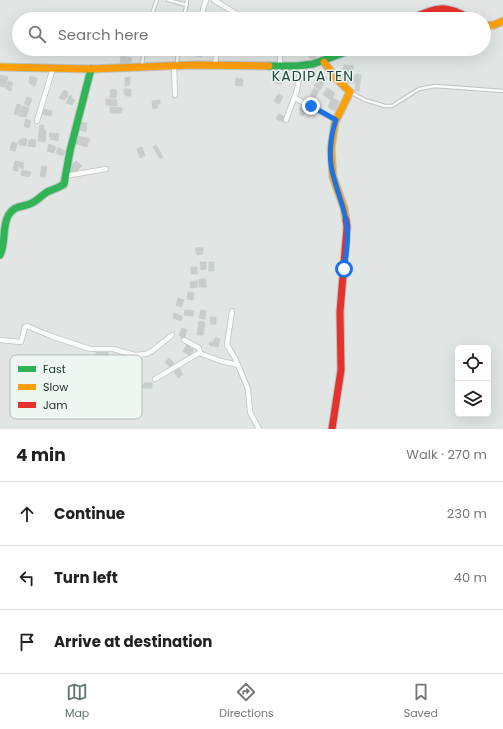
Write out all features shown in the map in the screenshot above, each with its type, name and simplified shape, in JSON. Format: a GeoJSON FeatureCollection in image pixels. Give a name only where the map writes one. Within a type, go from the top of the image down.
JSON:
{"type":"FeatureCollection","features":[{"type":"Feature","properties":{"kind":"main road"},"geometry":{"type":"LineString","coordinates":[[424,12],[438,8],[451,9],[460,12]]}},
{"type":"Feature","properties":{"kind":"main road"},"geometry":{"type":"LineString","coordinates":[[491,25],[503,21]]}},
{"type":"Feature","properties":{"kind":"main road"},"geometry":{"type":"LineString","coordinates":[[0,67],[91,69],[215,65],[301,66],[324,62],[338,56]]}},
{"type":"Feature","properties":{"kind":"main road"},"geometry":{"type":"LineString","coordinates":[[324,62],[336,78],[350,92],[336,120],[332,138],[331,165],[346,217],[347,238],[340,312],[340,387],[332,429]]}},
{"type":"Feature","properties":{"kind":"main road"},"geometry":{"type":"LineString","coordinates":[[0,255],[2,251],[6,223],[12,211],[21,205],[30,204],[47,192],[61,187],[65,182],[65,176],[91,69]]}},
{"type":"Feature","properties":{"kind":"street"},"geometry":{"type":"LineString","coordinates":[[203,12],[206,0]]}},
{"type":"Feature","properties":{"kind":"street"},"geometry":{"type":"LineString","coordinates":[[214,0],[234,12]]}},
{"type":"Feature","properties":{"kind":"street"},"geometry":{"type":"LineString","coordinates":[[215,65],[216,56]]}},
{"type":"Feature","properties":{"kind":"street"},"geometry":{"type":"LineString","coordinates":[[280,56],[280,66]]}},
{"type":"Feature","properties":{"kind":"street"},"geometry":{"type":"LineString","coordinates":[[175,66],[175,95]]}},
{"type":"Feature","properties":{"kind":"street"},"geometry":{"type":"LineString","coordinates":[[286,120],[295,98],[301,66]]}},
{"type":"Feature","properties":{"kind":"street"},"geometry":{"type":"LineString","coordinates":[[37,121],[54,68]]}},
{"type":"Feature","properties":{"kind":"street"},"geometry":{"type":"LineString","coordinates":[[295,98],[336,120]]}},
{"type":"Feature","properties":{"kind":"street"},"geometry":{"type":"LineString","coordinates":[[65,176],[106,169]]}},
{"type":"Feature","properties":{"kind":"street"},"geometry":{"type":"LineString","coordinates":[[232,311],[226,341],[248,389],[251,415],[258,424],[259,429]]}},
{"type":"Feature","properties":{"kind":"street"},"geometry":{"type":"LineString","coordinates":[[0,340],[21,342],[27,326],[90,349],[113,349],[140,355],[152,351],[172,335]]}},
{"type":"Feature","properties":{"kind":"street"},"geometry":{"type":"LineString","coordinates":[[184,340],[199,348],[200,353]]}},
{"type":"Feature","properties":{"kind":"street"},"geometry":{"type":"LineString","coordinates":[[154,379],[197,353],[238,365]]}},
{"type":"Feature","properties":{"kind":"lane"},"geometry":{"type":"LineString","coordinates":[[153,12],[157,0]]}},
{"type":"Feature","properties":{"kind":"lane"},"geometry":{"type":"LineString","coordinates":[[168,0],[187,5]]}},
{"type":"Feature","properties":{"kind":"lane"},"geometry":{"type":"LineString","coordinates":[[186,12],[187,0]]}},
{"type":"Feature","properties":{"kind":"lane"},"geometry":{"type":"LineString","coordinates":[[142,67],[143,56]]}},
{"type":"Feature","properties":{"kind":"lane"},"geometry":{"type":"LineString","coordinates":[[175,66],[177,56]]}},
{"type":"Feature","properties":{"kind":"lane"},"geometry":{"type":"LineString","coordinates":[[350,92],[365,100],[385,106],[392,106],[419,88],[435,86],[503,91]]}},
{"type":"Feature","properties":{"kind":"building"},"geometry":{"type":"Polygon","coordinates":[[[121,56],[132,58],[130,66],[120,64],[121,56]]]}},
{"type":"Feature","properties":{"kind":"building"},"geometry":{"type":"Polygon","coordinates":[[[309,56],[316,56],[316,58],[309,58],[309,56]]]}},
{"type":"Feature","properties":{"kind":"building"},"geometry":{"type":"Polygon","coordinates":[[[344,65],[354,66],[352,73],[343,72],[344,65]]]}},
{"type":"Feature","properties":{"kind":"building"},"geometry":{"type":"Polygon","coordinates":[[[321,74],[327,78],[320,90],[314,86],[321,74]]]}},
{"type":"Feature","properties":{"kind":"building"},"geometry":{"type":"Polygon","coordinates":[[[343,74],[355,75],[354,83],[350,83],[349,81],[348,84],[343,83],[343,79],[340,79],[341,76],[343,77],[343,74]]]}},
{"type":"Feature","properties":{"kind":"building"},"geometry":{"type":"Polygon","coordinates":[[[356,74],[361,75],[359,91],[355,91],[356,74]]]}},
{"type":"Feature","properties":{"kind":"building"},"geometry":{"type":"Polygon","coordinates":[[[0,75],[8,77],[5,87],[0,86],[0,75]]]}},
{"type":"Feature","properties":{"kind":"building"},"geometry":{"type":"Polygon","coordinates":[[[30,76],[37,78],[35,86],[29,83],[30,76]]]}},
{"type":"Feature","properties":{"kind":"building"},"geometry":{"type":"Polygon","coordinates":[[[130,77],[130,85],[125,86],[125,78],[130,77]]]}},
{"type":"Feature","properties":{"kind":"building"},"geometry":{"type":"Polygon","coordinates":[[[276,77],[283,78],[282,84],[275,83],[276,77]]]}},
{"type":"Feature","properties":{"kind":"building"},"geometry":{"type":"Polygon","coordinates":[[[236,78],[243,79],[242,86],[235,85],[236,78]]]}},
{"type":"Feature","properties":{"kind":"building"},"geometry":{"type":"Polygon","coordinates":[[[8,81],[13,83],[12,86],[10,85],[12,88],[11,91],[6,89],[8,81]]]}},
{"type":"Feature","properties":{"kind":"building"},"geometry":{"type":"Polygon","coordinates":[[[314,88],[319,91],[315,98],[310,96],[314,88]]]}},
{"type":"Feature","properties":{"kind":"building"},"geometry":{"type":"Polygon","coordinates":[[[327,88],[335,93],[331,100],[323,95],[327,88]]]}},
{"type":"Feature","properties":{"kind":"building"},"geometry":{"type":"Polygon","coordinates":[[[111,89],[117,90],[116,98],[110,98],[111,89]]]}},
{"type":"Feature","properties":{"kind":"building"},"geometry":{"type":"Polygon","coordinates":[[[124,89],[131,89],[131,96],[126,96],[126,94],[124,94],[124,89]]]}},
{"type":"Feature","properties":{"kind":"building"},"geometry":{"type":"Polygon","coordinates":[[[64,90],[68,92],[68,96],[64,100],[59,98],[64,90]]]}},
{"type":"Feature","properties":{"kind":"building"},"geometry":{"type":"Polygon","coordinates":[[[278,94],[283,97],[279,104],[274,101],[278,94]]]}},
{"type":"Feature","properties":{"kind":"building"},"geometry":{"type":"Polygon","coordinates":[[[70,95],[72,96],[71,98],[75,100],[72,105],[66,103],[70,95]]]}},
{"type":"Feature","properties":{"kind":"building"},"geometry":{"type":"Polygon","coordinates":[[[27,97],[32,99],[29,106],[24,104],[27,97]]]}},
{"type":"Feature","properties":{"kind":"building"},"geometry":{"type":"Polygon","coordinates":[[[332,98],[339,101],[335,111],[328,107],[332,98]]]}},
{"type":"Feature","properties":{"kind":"building"},"geometry":{"type":"Polygon","coordinates":[[[106,99],[117,100],[117,106],[106,105],[106,99]]]}},
{"type":"Feature","properties":{"kind":"building"},"geometry":{"type":"Polygon","coordinates":[[[160,100],[160,104],[157,104],[158,108],[153,109],[152,101],[160,100]]]}},
{"type":"Feature","properties":{"kind":"building"},"geometry":{"type":"Polygon","coordinates":[[[17,104],[21,105],[18,115],[14,114],[17,104]]]}},
{"type":"Feature","properties":{"kind":"building"},"geometry":{"type":"Polygon","coordinates":[[[302,105],[307,108],[303,116],[299,114],[301,111],[299,110],[302,105]]]}},
{"type":"Feature","properties":{"kind":"building"},"geometry":{"type":"Polygon","coordinates":[[[22,106],[29,108],[26,117],[19,116],[22,106]]]}},
{"type":"Feature","properties":{"kind":"building"},"geometry":{"type":"Polygon","coordinates":[[[110,107],[122,108],[122,113],[110,113],[110,107]]]}},
{"type":"Feature","properties":{"kind":"building"},"geometry":{"type":"Polygon","coordinates":[[[43,109],[52,111],[51,116],[42,114],[43,109]]]}},
{"type":"Feature","properties":{"kind":"building"},"geometry":{"type":"Polygon","coordinates":[[[279,114],[286,117],[283,122],[276,119],[279,114]]]}},
{"type":"Feature","properties":{"kind":"building"},"geometry":{"type":"Polygon","coordinates":[[[26,119],[31,121],[29,128],[24,126],[26,119]]]}},
{"type":"Feature","properties":{"kind":"building"},"geometry":{"type":"Polygon","coordinates":[[[78,122],[87,123],[86,132],[77,129],[78,122]]]}},
{"type":"Feature","properties":{"kind":"building"},"geometry":{"type":"Polygon","coordinates":[[[40,125],[44,126],[44,130],[46,131],[45,142],[38,141],[40,125]]]}},
{"type":"Feature","properties":{"kind":"building"},"geometry":{"type":"Polygon","coordinates":[[[50,133],[59,134],[58,141],[50,139],[50,133]]]}},
{"type":"Feature","properties":{"kind":"building"},"geometry":{"type":"Polygon","coordinates":[[[78,136],[90,139],[89,142],[78,140],[78,136]]]}},
{"type":"Feature","properties":{"kind":"building"},"geometry":{"type":"Polygon","coordinates":[[[22,138],[27,139],[26,146],[18,144],[19,140],[22,138]]]}},
{"type":"Feature","properties":{"kind":"building"},"geometry":{"type":"Polygon","coordinates":[[[31,139],[36,140],[35,147],[28,146],[29,140],[31,141],[31,139]]]}},
{"type":"Feature","properties":{"kind":"building"},"geometry":{"type":"Polygon","coordinates":[[[75,140],[88,143],[87,147],[74,143],[75,140]]]}},
{"type":"Feature","properties":{"kind":"building"},"geometry":{"type":"Polygon","coordinates":[[[12,142],[17,143],[15,151],[10,150],[12,142]]]}},
{"type":"Feature","properties":{"kind":"building"},"geometry":{"type":"Polygon","coordinates":[[[49,144],[56,147],[54,153],[47,151],[49,144]]]}},
{"type":"Feature","properties":{"kind":"building"},"geometry":{"type":"Polygon","coordinates":[[[156,145],[163,157],[160,159],[153,147],[156,145]]]}},
{"type":"Feature","properties":{"kind":"building"},"geometry":{"type":"Polygon","coordinates":[[[142,147],[145,156],[140,158],[137,149],[142,147]]]}},
{"type":"Feature","properties":{"kind":"building"},"geometry":{"type":"Polygon","coordinates":[[[58,148],[65,151],[63,156],[56,153],[58,148]]]}},
{"type":"Feature","properties":{"kind":"building"},"geometry":{"type":"Polygon","coordinates":[[[15,161],[24,163],[23,169],[18,166],[18,171],[13,170],[15,161]]]}},
{"type":"Feature","properties":{"kind":"building"},"geometry":{"type":"Polygon","coordinates":[[[76,161],[82,166],[72,174],[69,171],[69,168],[76,161]]]}},
{"type":"Feature","properties":{"kind":"building"},"geometry":{"type":"Polygon","coordinates":[[[42,166],[47,167],[45,177],[40,177],[42,166]]]}},
{"type":"Feature","properties":{"kind":"building"},"geometry":{"type":"Polygon","coordinates":[[[22,170],[31,172],[29,177],[21,175],[22,170]]]}},
{"type":"Feature","properties":{"kind":"building"},"geometry":{"type":"Polygon","coordinates":[[[203,247],[203,254],[197,255],[195,248],[203,247]]]}},
{"type":"Feature","properties":{"kind":"building"},"geometry":{"type":"Polygon","coordinates":[[[200,262],[206,262],[206,269],[201,270],[200,262]]]}},
{"type":"Feature","properties":{"kind":"building"},"geometry":{"type":"Polygon","coordinates":[[[209,262],[214,262],[214,271],[209,271],[209,262]]]}},
{"type":"Feature","properties":{"kind":"building"},"geometry":{"type":"Polygon","coordinates":[[[191,267],[197,267],[197,274],[191,274],[191,267]]]}},
{"type":"Feature","properties":{"kind":"building"},"geometry":{"type":"Polygon","coordinates":[[[199,279],[206,279],[206,287],[199,287],[199,279]]]}},
{"type":"Feature","properties":{"kind":"building"},"geometry":{"type":"Polygon","coordinates":[[[197,281],[197,287],[190,288],[190,282],[197,281]]]}},
{"type":"Feature","properties":{"kind":"building"},"geometry":{"type":"Polygon","coordinates":[[[188,292],[194,293],[193,300],[187,299],[188,292]]]}},
{"type":"Feature","properties":{"kind":"building"},"geometry":{"type":"Polygon","coordinates":[[[178,298],[184,300],[181,307],[176,305],[178,298]]]}},
{"type":"Feature","properties":{"kind":"building"},"geometry":{"type":"Polygon","coordinates":[[[185,310],[194,311],[193,316],[184,315],[185,310]]]}},
{"type":"Feature","properties":{"kind":"building"},"geometry":{"type":"Polygon","coordinates":[[[201,310],[206,311],[205,319],[199,318],[201,310]]]}},
{"type":"Feature","properties":{"kind":"building"},"geometry":{"type":"Polygon","coordinates":[[[174,313],[182,316],[181,321],[173,318],[174,313]]]}},
{"type":"Feature","properties":{"kind":"building"},"geometry":{"type":"Polygon","coordinates":[[[210,317],[216,317],[216,324],[211,324],[210,317]]]}},
{"type":"Feature","properties":{"kind":"building"},"geometry":{"type":"Polygon","coordinates":[[[199,321],[205,322],[203,335],[197,335],[199,321]]]}},
{"type":"Feature","properties":{"kind":"building"},"geometry":{"type":"Polygon","coordinates":[[[182,328],[187,330],[184,339],[179,335],[182,328]]]}},
{"type":"Feature","properties":{"kind":"building"},"geometry":{"type":"Polygon","coordinates":[[[215,338],[220,339],[218,347],[209,345],[215,338]]]}},
{"type":"Feature","properties":{"kind":"building"},"geometry":{"type":"Polygon","coordinates":[[[188,343],[191,346],[190,348],[194,350],[190,356],[183,351],[188,343]]]}},
{"type":"Feature","properties":{"kind":"building"},"geometry":{"type":"Polygon","coordinates":[[[96,351],[108,351],[108,355],[96,355],[96,351]]]}},
{"type":"Feature","properties":{"kind":"building"},"geometry":{"type":"Polygon","coordinates":[[[169,358],[174,363],[170,367],[165,362],[169,358]]]}},
{"type":"Feature","properties":{"kind":"building"},"geometry":{"type":"Polygon","coordinates":[[[179,368],[183,374],[178,378],[174,372],[179,368]]]}},
{"type":"Feature","properties":{"kind":"building"},"geometry":{"type":"Polygon","coordinates":[[[144,383],[152,383],[152,388],[142,388],[142,384],[144,385],[144,383]]]}},
{"type":"Feature","properties":{"kind":"traffic: fast"},"geometry":{"type":"LineString","coordinates":[[269,66],[298,66],[313,64],[335,56]]}},
{"type":"Feature","properties":{"kind":"traffic: fast"},"geometry":{"type":"LineString","coordinates":[[0,255],[3,246],[6,221],[11,212],[16,208],[32,203],[47,192],[64,184],[70,151],[91,69]]}},
{"type":"Feature","properties":{"kind":"traffic: slow"},"geometry":{"type":"LineString","coordinates":[[491,25],[503,21]]}},
{"type":"Feature","properties":{"kind":"traffic: slow"},"geometry":{"type":"LineString","coordinates":[[324,62],[336,78],[350,92],[335,122],[331,149],[333,177],[344,208],[346,220]]}},
{"type":"Feature","properties":{"kind":"traffic: slow"},"geometry":{"type":"LineString","coordinates":[[0,67],[90,69],[194,65],[269,66]]}},
{"type":"Feature","properties":{"kind":"traffic: jam"},"geometry":{"type":"LineString","coordinates":[[427,12],[440,9],[447,9],[457,12]]}},
{"type":"Feature","properties":{"kind":"traffic: jam"},"geometry":{"type":"LineString","coordinates":[[332,429],[341,370],[340,312],[347,227],[346,220]]}},
{"type":"Feature","properties":{"kind":"district","name":"KADIPATEN"},"geometry":{"type":"Point","coordinates":[313,76]}},
{"type":"Feature","properties":{"kind":"route"},"geometry":{"type":"LineString","coordinates":[[311,106],[336,120],[332,138],[331,165],[346,217],[347,238],[344,269]]}}]}
